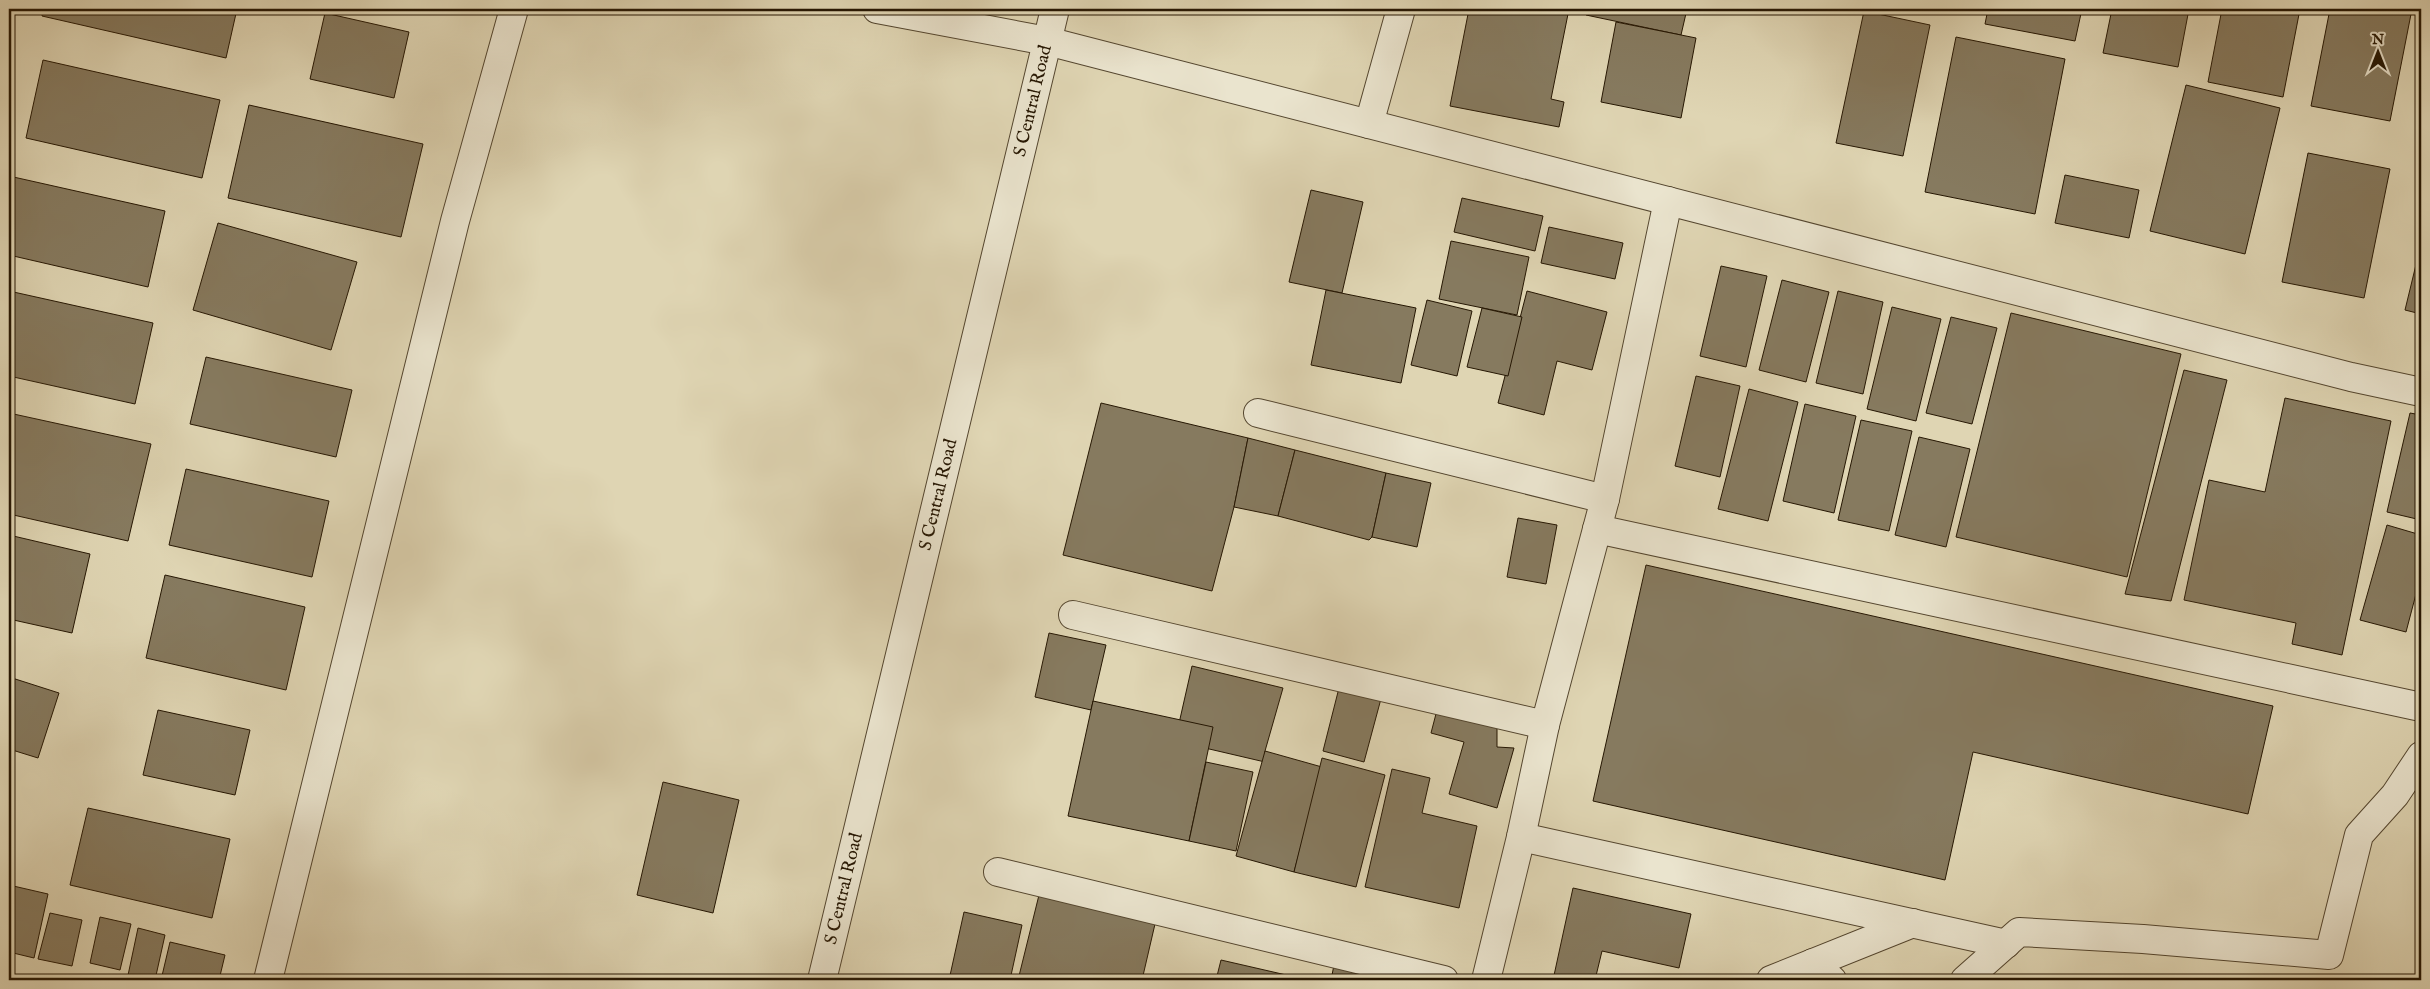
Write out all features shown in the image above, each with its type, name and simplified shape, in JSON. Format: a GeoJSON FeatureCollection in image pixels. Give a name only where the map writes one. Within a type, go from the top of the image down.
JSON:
{"type":"FeatureCollection","features":[{"type":"Feature","properties":{"kind":"street"},"geometry":{"type":"LineString","coordinates":[[268,980],[455,221],[514,9]]}},
{"type":"Feature","properties":{"kind":"street"},"geometry":{"type":"LineString","coordinates":[[877,9],[1047,41],[2351,377],[2421,392]]}},
{"type":"Feature","properties":{"kind":"street","name":"S Central Road"},"geometry":{"type":"LineString","coordinates":[[822,980],[1055,9]]}},
{"type":"Feature","properties":{"kind":"street"},"geometry":{"type":"LineString","coordinates":[[1369,124],[1401,9]]}},
{"type":"Feature","properties":{"kind":"street"},"geometry":{"type":"LineString","coordinates":[[1486,980],[1521,837],[1545,725],[1598,529],[1668,201]]}},
{"type":"Feature","properties":{"kind":"street"},"geometry":{"type":"LineString","coordinates":[[1258,413],[1605,499]]}},
{"type":"Feature","properties":{"kind":"street"},"geometry":{"type":"LineString","coordinates":[[1598,529],[2421,708]]}},
{"type":"Feature","properties":{"kind":"street"},"geometry":{"type":"LineString","coordinates":[[1073,615],[1545,725]]}},
{"type":"Feature","properties":{"kind":"street"},"geometry":{"type":"LineString","coordinates":[[1965,980],[2019,932],[2143,939],[2329,955],[2359,835],[2418,773]]}},
{"type":"Feature","properties":{"kind":"street"},"geometry":{"type":"LineString","coordinates":[[1521,837],[2006,944]]}},
{"type":"Feature","properties":{"kind":"street"},"geometry":{"type":"LineString","coordinates":[[998,872],[1444,980]]}},
{"type":"Feature","properties":{"kind":"street"},"geometry":{"type":"LineString","coordinates":[[1771,980],[1823,972],[1913,923]]}},
{"type":"Feature","properties":{"kind":"building"},"geometry":{"type":"Polygon","coordinates":[[[43,9],[237,9],[226,58],[42,16],[43,9]]]}},
{"type":"Feature","properties":{"kind":"building"},"geometry":{"type":"Polygon","coordinates":[[[1469,9],[1569,9],[1551,99],[1564,102],[1559,127],[1450,106],[1469,9]]]}},
{"type":"Feature","properties":{"kind":"building"},"geometry":{"type":"Polygon","coordinates":[[[1587,9],[1687,9],[1681,35],[1586,15],[1587,9]]]}},
{"type":"Feature","properties":{"kind":"building"},"geometry":{"type":"Polygon","coordinates":[[[1988,9],[2082,9],[2075,41],[1985,24],[1988,9]]]}},
{"type":"Feature","properties":{"kind":"building"},"geometry":{"type":"Polygon","coordinates":[[[2112,9],[2189,9],[2178,67],[2103,53],[2112,9]]]}},
{"type":"Feature","properties":{"kind":"building"},"geometry":{"type":"Polygon","coordinates":[[[2222,9],[2300,9],[2283,97],[2208,82],[2222,9]]]}},
{"type":"Feature","properties":{"kind":"building"},"geometry":{"type":"Polygon","coordinates":[[[2330,9],[2412,9],[2390,121],[2311,106],[2330,9]]]}},
{"type":"Feature","properties":{"kind":"building"},"geometry":{"type":"Polygon","coordinates":[[[1864,11],[1930,25],[1903,156],[1836,143],[1864,11]]]}},
{"type":"Feature","properties":{"kind":"building"},"geometry":{"type":"Polygon","coordinates":[[[325,13],[409,32],[394,98],[310,79],[325,13]]]}},
{"type":"Feature","properties":{"kind":"building"},"geometry":{"type":"Polygon","coordinates":[[[1616,22],[1696,38],[1681,118],[1601,102],[1616,22]]]}},
{"type":"Feature","properties":{"kind":"building"},"geometry":{"type":"Polygon","coordinates":[[[1956,37],[2065,59],[2035,214],[1925,192],[1956,37]]]}},
{"type":"Feature","properties":{"kind":"building"},"geometry":{"type":"Polygon","coordinates":[[[43,60],[220,100],[202,178],[26,138],[43,60]]]}},
{"type":"Feature","properties":{"kind":"building"},"geometry":{"type":"Polygon","coordinates":[[[2186,85],[2280,108],[2245,254],[2150,231],[2186,85]]]}},
{"type":"Feature","properties":{"kind":"building"},"geometry":{"type":"Polygon","coordinates":[[[249,105],[423,144],[401,237],[228,198],[249,105]]]}},
{"type":"Feature","properties":{"kind":"building"},"geometry":{"type":"Polygon","coordinates":[[[2308,153],[2390,169],[2364,298],[2282,282],[2308,153]]]}},
{"type":"Feature","properties":{"kind":"building"},"geometry":{"type":"Polygon","coordinates":[[[2065,175],[2139,190],[2129,238],[2055,223],[2065,175]]]}},
{"type":"Feature","properties":{"kind":"building"},"geometry":{"type":"Polygon","coordinates":[[[9,176],[165,211],[148,287],[9,255],[9,176]]]}},
{"type":"Feature","properties":{"kind":"building"},"geometry":{"type":"Polygon","coordinates":[[[1311,190],[1363,202],[1342,293],[1289,282],[1311,190]]]}},
{"type":"Feature","properties":{"kind":"building"},"geometry":{"type":"Polygon","coordinates":[[[1462,198],[1543,216],[1535,251],[1454,232],[1462,198]]]}},
{"type":"Feature","properties":{"kind":"building"},"geometry":{"type":"Polygon","coordinates":[[[218,223],[357,262],[331,350],[193,310],[218,223]]]}},
{"type":"Feature","properties":{"kind":"building"},"geometry":{"type":"Polygon","coordinates":[[[1549,227],[1623,243],[1615,279],[1541,263],[1549,227]]]}},
{"type":"Feature","properties":{"kind":"building"},"geometry":{"type":"Polygon","coordinates":[[[1451,241],[1529,257],[1517,315],[1439,299],[1451,241]]]}},
{"type":"Feature","properties":{"kind":"building"},"geometry":{"type":"Polygon","coordinates":[[[2421,244],[2421,314],[2405,310],[2421,244]]]}},
{"type":"Feature","properties":{"kind":"building"},"geometry":{"type":"Polygon","coordinates":[[[1721,266],[1767,276],[1746,367],[1700,356],[1721,266]]]}},
{"type":"Feature","properties":{"kind":"building"},"geometry":{"type":"Polygon","coordinates":[[[1782,280],[1829,292],[1806,382],[1759,370],[1782,280]]]}},
{"type":"Feature","properties":{"kind":"building"},"geometry":{"type":"Polygon","coordinates":[[[1326,290],[1416,308],[1401,383],[1311,365],[1326,290]]]}},
{"type":"Feature","properties":{"kind":"building"},"geometry":{"type":"Polygon","coordinates":[[[9,291],[153,323],[135,404],[9,376],[9,291]]]}},
{"type":"Feature","properties":{"kind":"building"},"geometry":{"type":"Polygon","coordinates":[[[1527,291],[1607,312],[1592,370],[1557,361],[1544,415],[1498,403],[1527,291]]]}},
{"type":"Feature","properties":{"kind":"building"},"geometry":{"type":"Polygon","coordinates":[[[1838,291],[1883,302],[1863,394],[1816,383],[1838,291]]]}},
{"type":"Feature","properties":{"kind":"building"},"geometry":{"type":"Polygon","coordinates":[[[1427,300],[1472,311],[1457,376],[1411,365],[1427,300]]]}},
{"type":"Feature","properties":{"kind":"building"},"geometry":{"type":"Polygon","coordinates":[[[1892,307],[1941,319],[1916,421],[1867,409],[1892,307]]]}},
{"type":"Feature","properties":{"kind":"building"},"geometry":{"type":"Polygon","coordinates":[[[1482,308],[1522,317],[1508,376],[1467,367],[1482,308]]]}},
{"type":"Feature","properties":{"kind":"building"},"geometry":{"type":"Polygon","coordinates":[[[2011,313],[2181,354],[2127,577],[1956,537],[2011,313]]]}},
{"type":"Feature","properties":{"kind":"building"},"geometry":{"type":"Polygon","coordinates":[[[1951,317],[1997,328],[1972,424],[1926,413],[1951,317]]]}},
{"type":"Feature","properties":{"kind":"building"},"geometry":{"type":"Polygon","coordinates":[[[206,357],[352,390],[336,457],[190,424],[206,357]]]}},
{"type":"Feature","properties":{"kind":"building"},"geometry":{"type":"Polygon","coordinates":[[[2184,370],[2227,380],[2171,601],[2125,594],[2184,370]]]}},
{"type":"Feature","properties":{"kind":"building"},"geometry":{"type":"Polygon","coordinates":[[[1696,376],[1740,386],[1720,477],[1675,466],[1696,376]]]}},
{"type":"Feature","properties":{"kind":"building"},"geometry":{"type":"Polygon","coordinates":[[[1749,389],[1798,402],[1768,521],[1718,509],[1749,389]]]}},
{"type":"Feature","properties":{"kind":"building"},"geometry":{"type":"Polygon","coordinates":[[[2285,398],[2391,421],[2342,655],[2292,644],[2296,623],[2184,600],[2209,480],[2265,492],[2285,398]]]}},
{"type":"Feature","properties":{"kind":"building"},"geometry":{"type":"Polygon","coordinates":[[[1101,403],[1248,438],[1234,507],[1212,591],[1063,555],[1101,403]]]}},
{"type":"Feature","properties":{"kind":"building"},"geometry":{"type":"Polygon","coordinates":[[[1805,404],[1856,416],[1834,513],[1783,501],[1805,404]]]}},
{"type":"Feature","properties":{"kind":"building"},"geometry":{"type":"Polygon","coordinates":[[[9,413],[151,444],[128,541],[9,514],[9,413]]]}},
{"type":"Feature","properties":{"kind":"building"},"geometry":{"type":"Polygon","coordinates":[[[2410,413],[2421,415],[2421,520],[2387,512],[2410,413]]]}},
{"type":"Feature","properties":{"kind":"building"},"geometry":{"type":"Polygon","coordinates":[[[1861,420],[1912,431],[1889,531],[1838,520],[1861,420]]]}},
{"type":"Feature","properties":{"kind":"building"},"geometry":{"type":"Polygon","coordinates":[[[1919,437],[1970,449],[1946,547],[1895,535],[1919,437]]]}},
{"type":"Feature","properties":{"kind":"building"},"geometry":{"type":"Polygon","coordinates":[[[1248,438],[1295,450],[1278,516],[1234,507],[1248,438]]]}},
{"type":"Feature","properties":{"kind":"building"},"geometry":{"type":"Polygon","coordinates":[[[1295,450],[1386,473],[1372,537],[1369,540],[1278,516],[1295,450]]]}},
{"type":"Feature","properties":{"kind":"building"},"geometry":{"type":"Polygon","coordinates":[[[186,469],[329,501],[312,577],[169,545],[186,469]]]}},
{"type":"Feature","properties":{"kind":"building"},"geometry":{"type":"Polygon","coordinates":[[[1386,473],[1431,483],[1417,547],[1372,537],[1386,473]]]}},
{"type":"Feature","properties":{"kind":"building"},"geometry":{"type":"Polygon","coordinates":[[[1518,518],[1557,525],[1546,584],[1507,577],[1518,518]]]}},
{"type":"Feature","properties":{"kind":"building"},"geometry":{"type":"Polygon","coordinates":[[[2387,525],[2421,535],[2421,575],[2406,632],[2360,620],[2387,525]]]}},
{"type":"Feature","properties":{"kind":"building"},"geometry":{"type":"Polygon","coordinates":[[[9,535],[90,554],[72,633],[9,619],[9,535]]]}},
{"type":"Feature","properties":{"kind":"building"},"geometry":{"type":"Polygon","coordinates":[[[1646,565],[2273,706],[2248,814],[1973,752],[1945,880],[1593,801],[1646,565]]]}},
{"type":"Feature","properties":{"kind":"building"},"geometry":{"type":"Polygon","coordinates":[[[165,575],[305,607],[286,690],[146,658],[165,575]]]}},
{"type":"Feature","properties":{"kind":"building"},"geometry":{"type":"Polygon","coordinates":[[[1049,633],[1106,645],[1091,710],[1035,697],[1049,633]]]}},
{"type":"Feature","properties":{"kind":"building"},"geometry":{"type":"Polygon","coordinates":[[[1192,666],[1283,688],[1265,751],[1265,762],[1175,741],[1192,666]]]}},
{"type":"Feature","properties":{"kind":"building"},"geometry":{"type":"Polygon","coordinates":[[[9,677],[59,693],[38,758],[9,749],[9,677]]]}},
{"type":"Feature","properties":{"kind":"building"},"geometry":{"type":"Polygon","coordinates":[[[1340,684],[1382,695],[1364,762],[1323,751],[1340,684]]]}},
{"type":"Feature","properties":{"kind":"building"},"geometry":{"type":"Polygon","coordinates":[[[1093,701],[1213,727],[1189,841],[1068,816],[1093,701]]]}},
{"type":"Feature","properties":{"kind":"building"},"geometry":{"type":"Polygon","coordinates":[[[158,710],[250,730],[235,795],[143,775],[158,710]]]}},
{"type":"Feature","properties":{"kind":"building"},"geometry":{"type":"Polygon","coordinates":[[[1437,710],[1497,727],[1497,747],[1514,748],[1497,808],[1449,794],[1464,742],[1431,733],[1437,710]]]}},
{"type":"Feature","properties":{"kind":"building"},"geometry":{"type":"Polygon","coordinates":[[[1265,751],[1322,767],[1294,872],[1236,856],[1265,751]]]}},
{"type":"Feature","properties":{"kind":"building"},"geometry":{"type":"Polygon","coordinates":[[[1322,758],[1385,775],[1356,887],[1294,872],[1322,758]]]}},
{"type":"Feature","properties":{"kind":"building"},"geometry":{"type":"Polygon","coordinates":[[[1206,762],[1253,772],[1236,851],[1189,841],[1206,762]]]}},
{"type":"Feature","properties":{"kind":"building"},"geometry":{"type":"Polygon","coordinates":[[[1392,769],[1430,778],[1422,813],[1477,826],[1459,908],[1365,887],[1392,769]]]}},
{"type":"Feature","properties":{"kind":"building"},"geometry":{"type":"Polygon","coordinates":[[[663,782],[739,800],[713,913],[637,895],[663,782]]]}},
{"type":"Feature","properties":{"kind":"building"},"geometry":{"type":"Polygon","coordinates":[[[88,808],[230,839],[212,918],[70,885],[88,808]]]}},
{"type":"Feature","properties":{"kind":"building"},"geometry":{"type":"Polygon","coordinates":[[[9,885],[48,894],[34,958],[9,952],[9,885]]]}},
{"type":"Feature","properties":{"kind":"building"},"geometry":{"type":"Polygon","coordinates":[[[1573,888],[1691,914],[1679,968],[1602,951],[1595,980],[1553,980],[1573,888]]]}},
{"type":"Feature","properties":{"kind":"building"},"geometry":{"type":"Polygon","coordinates":[[[1039,895],[1155,924],[1142,980],[1018,980],[1039,895]]]}},
{"type":"Feature","properties":{"kind":"building"},"geometry":{"type":"Polygon","coordinates":[[[964,912],[1022,925],[1010,980],[949,980],[964,912]]]}},
{"type":"Feature","properties":{"kind":"building"},"geometry":{"type":"Polygon","coordinates":[[[50,913],[82,920],[72,966],[38,959],[50,913]]]}},
{"type":"Feature","properties":{"kind":"building"},"geometry":{"type":"Polygon","coordinates":[[[100,917],[131,924],[120,970],[90,963],[100,917]]]}},
{"type":"Feature","properties":{"kind":"building"},"geometry":{"type":"Polygon","coordinates":[[[138,928],[165,935],[155,980],[127,980],[138,928]]]}},
{"type":"Feature","properties":{"kind":"building"},"geometry":{"type":"Polygon","coordinates":[[[170,942],[225,955],[219,980],[161,980],[170,942]]]}},
{"type":"Feature","properties":{"kind":"building"},"geometry":{"type":"Polygon","coordinates":[[[1221,960],[1308,980],[1216,980],[1221,960]]]}},
{"type":"Feature","properties":{"kind":"building"},"geometry":{"type":"Polygon","coordinates":[[[1334,965],[1388,980],[1331,980],[1334,965]]]}}]}
